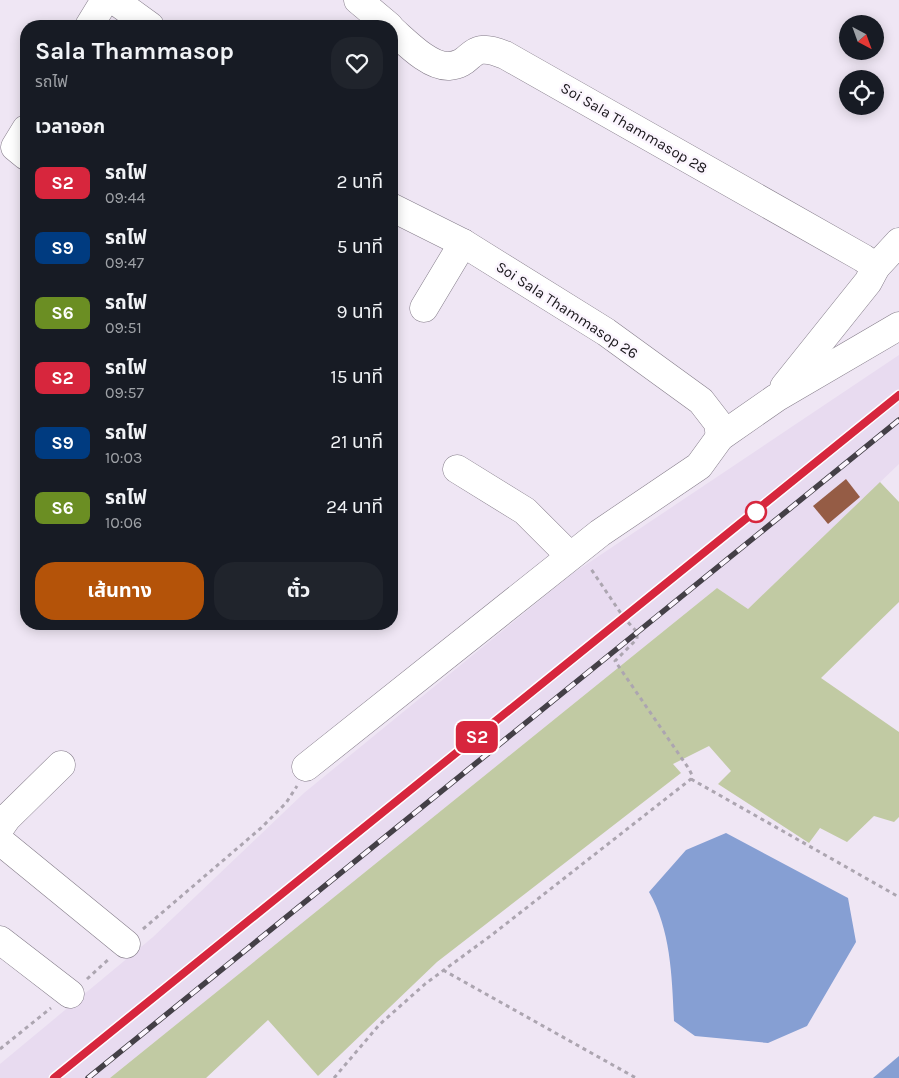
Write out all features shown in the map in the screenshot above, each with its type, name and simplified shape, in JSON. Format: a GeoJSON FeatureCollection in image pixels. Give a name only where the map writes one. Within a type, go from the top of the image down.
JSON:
{"type":"FeatureCollection","features":[{"type":"Feature","properties":{"kind":"street"},"geometry":{"type":"LineString","coordinates":[[93,20],[105,0]]}},
{"type":"Feature","properties":{"kind":"street"},"geometry":{"type":"LineString","coordinates":[[114,0],[142,20]]}},
{"type":"Feature","properties":{"kind":"street","name":"Soi Sala Thammasop 28"},"geometry":{"type":"LineString","coordinates":[[358,0],[382,20]]}},
{"type":"Feature","properties":{"kind":"street","name":"Soi Sala Thammasop 28"},"geometry":{"type":"LineString","coordinates":[[398,34],[425,58],[447,66],[457,64],[477,50],[489,48],[506,55],[846,248],[876,267]]}},
{"type":"Feature","properties":{"kind":"street"},"geometry":{"type":"LineString","coordinates":[[20,139],[15,147],[20,151]]}},
{"type":"Feature","properties":{"kind":"street","name":"Soi Sala Thammasop 26"},"geometry":{"type":"LineString","coordinates":[[398,210],[463,243],[606,332],[700,401],[718,423],[720,437]]}},
{"type":"Feature","properties":{"kind":"street"},"geometry":{"type":"LineString","coordinates":[[776,398],[868,282],[876,267],[899,242]]}},
{"type":"Feature","properties":{"kind":"street"},"geometry":{"type":"LineString","coordinates":[[424,308],[463,243]]}},
{"type":"Feature","properties":{"kind":"street"},"geometry":{"type":"LineString","coordinates":[[306,767],[574,553],[698,466],[720,437],[776,398],[899,326]]}},
{"type":"Feature","properties":{"kind":"street"},"geometry":{"type":"LineString","coordinates":[[457,469],[525,511],[574,553]]}},
{"type":"Feature","properties":{"kind":"street"},"geometry":{"type":"LineString","coordinates":[[0,828],[7,818],[61,765]]}},
{"type":"Feature","properties":{"kind":"street"},"geometry":{"type":"LineString","coordinates":[[0,841],[126,944]]}},
{"type":"Feature","properties":{"kind":"street"},"geometry":{"type":"LineString","coordinates":[[0,940],[70,994]]}},
{"type":"Feature","properties":{"kind":"path"},"geometry":{"type":"LineString","coordinates":[[574,553],[637,632],[637,639],[616,657],[615,661],[689,769],[692,776],[691,779]]}},
{"type":"Feature","properties":{"kind":"path"},"geometry":{"type":"LineString","coordinates":[[0,1049],[70,994],[261,828],[286,803],[306,767]]}},
{"type":"Feature","properties":{"kind":"path"},"geometry":{"type":"LineString","coordinates":[[691,779],[899,896]]}},
{"type":"Feature","properties":{"kind":"path"},"geometry":{"type":"LineString","coordinates":[[334,1078],[379,1025],[443,970],[691,779]]}},
{"type":"Feature","properties":{"kind":"path"},"geometry":{"type":"LineString","coordinates":[[443,970],[636,1078]]}},
{"type":"Feature","properties":{"kind":"shaded area"},"geometry":{"type":"Polygon","coordinates":[[[899,355],[899,464],[748,609],[717,588],[110,1078],[0,1078],[0,1064],[153,937],[304,793],[572,574],[899,355]]]}},
{"type":"Feature","properties":{"kind":"green space"},"geometry":{"type":"Polygon","coordinates":[[[880,482],[899,502],[899,602],[821,678],[899,732],[899,817],[894,822],[874,816],[847,842],[820,828],[809,843],[718,784],[731,771],[709,746],[673,764],[681,773],[437,962],[318,1076],[268,1020],[206,1078],[110,1078],[717,588],[748,609],[880,482]]]}},
{"type":"Feature","properties":{"kind":"water"},"geometry":{"type":"Polygon","coordinates":[[[726,833],[848,898],[856,942],[807,1026],[768,1043],[695,1036],[674,1021],[671,971],[666,938],[662,922],[649,892],[686,850],[726,833]]]}},
{"type":"Feature","properties":{"kind":"water"},"geometry":{"type":"Polygon","coordinates":[[[899,1056],[899,1078],[873,1078],[899,1056]]]}},
{"type":"Feature","properties":{"kind":"building"},"geometry":{"type":"Polygon","coordinates":[[[846,479],[860,497],[828,524],[813,506],[846,479]]]}},
{"type":"Feature","properties":{"kind":"railway"},"geometry":{"type":"LineString","coordinates":[[54,1078],[899,395]]}},
{"type":"Feature","properties":{"kind":"railway"},"geometry":{"type":"LineString","coordinates":[[88,1078],[899,420]]}},
{"type":"Feature","properties":{"kind":"train","name":"S2"},"geometry":{"type":"LineString","coordinates":[[54,1078],[899,395]]}}]}
